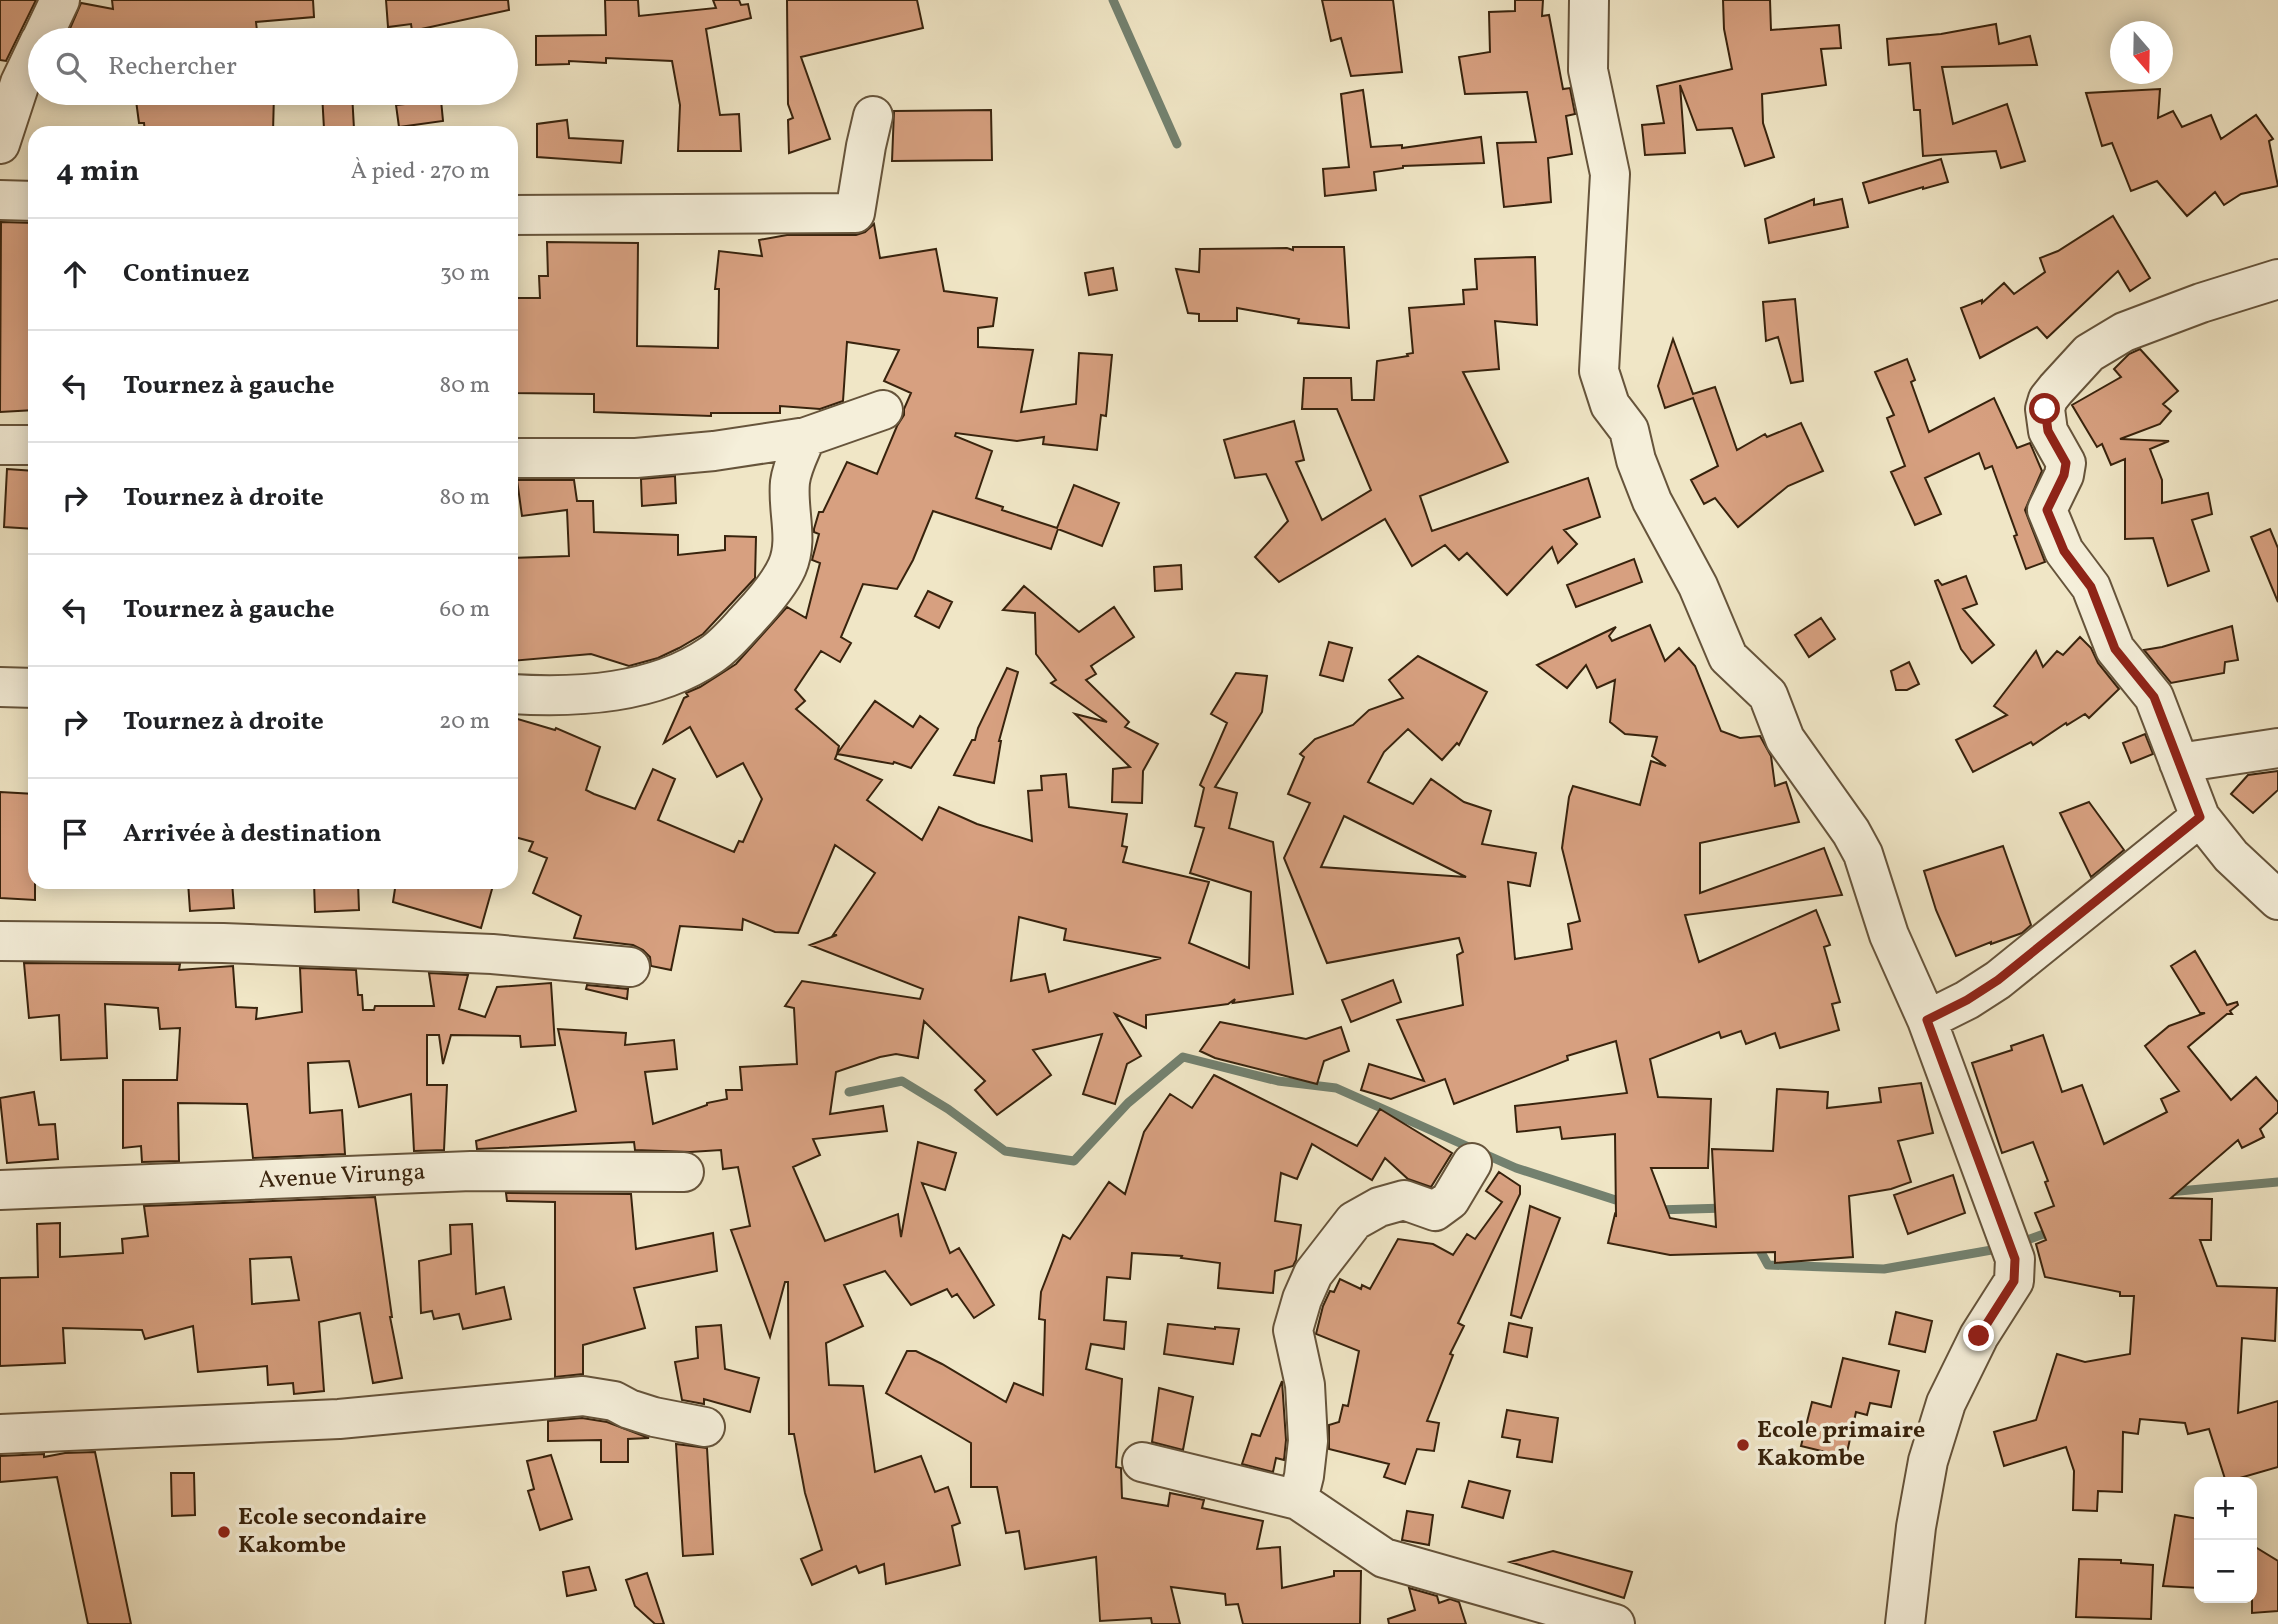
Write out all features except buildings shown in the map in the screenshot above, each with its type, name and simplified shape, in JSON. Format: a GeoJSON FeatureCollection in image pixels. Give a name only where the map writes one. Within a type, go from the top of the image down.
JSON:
{"type":"FeatureCollection","features":[{"type":"Feature","properties":{"kind":"street"},"geometry":{"type":"LineString","coordinates":[[46,28],[60,0]]}},
{"type":"Feature","properties":{"kind":"street"},"geometry":{"type":"LineString","coordinates":[[1590,0],[1588,70],[1609,174],[1599,370],[1610,405],[1629,430],[1636,460],[1652,501],[1698,586],[1728,657],[1768,695],[1785,739],[1851,832],[1863,854],[1889,935],[1927,1020],[2010,1245],[2014,1281],[1979,1336],[1946,1403],[1928,1461],[1916,1527],[1905,1624]]}},
{"type":"Feature","properties":{"kind":"street"},"geometry":{"type":"LineString","coordinates":[[0,144],[28,66]]}},
{"type":"Feature","properties":{"kind":"street"},"geometry":{"type":"LineString","coordinates":[[518,215],[855,213],[873,116]]}},
{"type":"Feature","properties":{"kind":"street"},"geometry":{"type":"LineString","coordinates":[[0,200],[28,201]]}},
{"type":"Feature","properties":{"kind":"street"},"geometry":{"type":"LineString","coordinates":[[2278,279],[2201,303],[2124,332],[2089,353],[2048,399],[2045,409],[2048,431],[2066,463],[2064,475],[2047,510],[2064,551],[2091,587],[2115,649],[2154,697],[2200,817],[2231,856],[2278,900]]}},
{"type":"Feature","properties":{"kind":"street"},"geometry":{"type":"LineString","coordinates":[[518,458],[636,458],[714,451],[806,437],[883,410]]}},
{"type":"Feature","properties":{"kind":"street"},"geometry":{"type":"LineString","coordinates":[[518,694],[565,696],[603,693],[644,685],[686,669],[727,642],[771,592],[787,567],[792,550],[790,483],[793,465],[806,437]]}},
{"type":"Feature","properties":{"kind":"street"},"geometry":{"type":"LineString","coordinates":[[0,445],[28,445]]}},
{"type":"Feature","properties":{"kind":"street"},"geometry":{"type":"LineString","coordinates":[[0,687],[28,688]]}},
{"type":"Feature","properties":{"kind":"street"},"geometry":{"type":"LineString","coordinates":[[2179,763],[2278,748]]}},
{"type":"Feature","properties":{"kind":"street"},"geometry":{"type":"LineString","coordinates":[[1927,1020],[1967,1000],[1998,980],[2200,817]]}},
{"type":"Feature","properties":{"kind":"street"},"geometry":{"type":"LineString","coordinates":[[0,941],[223,943],[492,954],[630,967]]}},
{"type":"Feature","properties":{"kind":"street"},"geometry":{"type":"LineString","coordinates":[[1297,1500],[1304,1476],[1308,1441],[1305,1385],[1293,1330],[1302,1298],[1313,1274],[1354,1221],[1379,1207],[1404,1200],[1435,1211],[1450,1200],[1472,1163]]}},
{"type":"Feature","properties":{"kind":"street","name":"Avenue Virunga"},"geometry":{"type":"LineString","coordinates":[[0,1190],[471,1171],[684,1172]]}},
{"type":"Feature","properties":{"kind":"street"},"geometry":{"type":"LineString","coordinates":[[0,1434],[339,1419],[583,1396],[614,1401],[654,1417],[705,1427]]}},
{"type":"Feature","properties":{"kind":"street"},"geometry":{"type":"LineString","coordinates":[[1142,1462],[1297,1500],[1384,1558],[1615,1624]]}},
{"type":"Feature","properties":{"kind":"waterway"},"geometry":{"type":"LineString","coordinates":[[1113,0],[1177,144]]}},
{"type":"Feature","properties":{"kind":"waterway"},"geometry":{"type":"LineString","coordinates":[[849,1092],[902,1081],[948,1109],[1005,1151],[1074,1161],[1128,1103],[1183,1057],[1278,1081],[1336,1088],[1516,1168],[1625,1203]]}},
{"type":"Feature","properties":{"kind":"waterway"},"geometry":{"type":"LineString","coordinates":[[2168,1192],[2278,1182]]}},
{"type":"Feature","properties":{"kind":"waterway"},"geometry":{"type":"LineString","coordinates":[[1656,1210],[1726,1208]]}},
{"type":"Feature","properties":{"kind":"waterway"},"geometry":{"type":"LineString","coordinates":[[2019,1243],[2052,1231]]}},
{"type":"Feature","properties":{"kind":"waterway"},"geometry":{"type":"LineString","coordinates":[[1756,1243],[1768,1265],[1884,1269],[2003,1248]]}},
{"type":"Feature","properties":{"kind":"place","name":"Ecole primaire Kakombe"},"geometry":{"type":"Point","coordinates":[1743,1445]}},
{"type":"Feature","properties":{"kind":"place","name":"Ecole secondaire Kakombe"},"geometry":{"type":"Point","coordinates":[224,1532]}},
{"type":"Feature","properties":{"kind":"route"},"geometry":{"type":"LineString","coordinates":[[1979,1336],[2014,1281],[2015,1259],[1927,1020],[1967,1000],[1998,980],[2200,817],[2154,697],[2115,649],[2091,587],[2064,551],[2047,510],[2064,475],[2066,463],[2048,431],[2045,409]]}}]}
